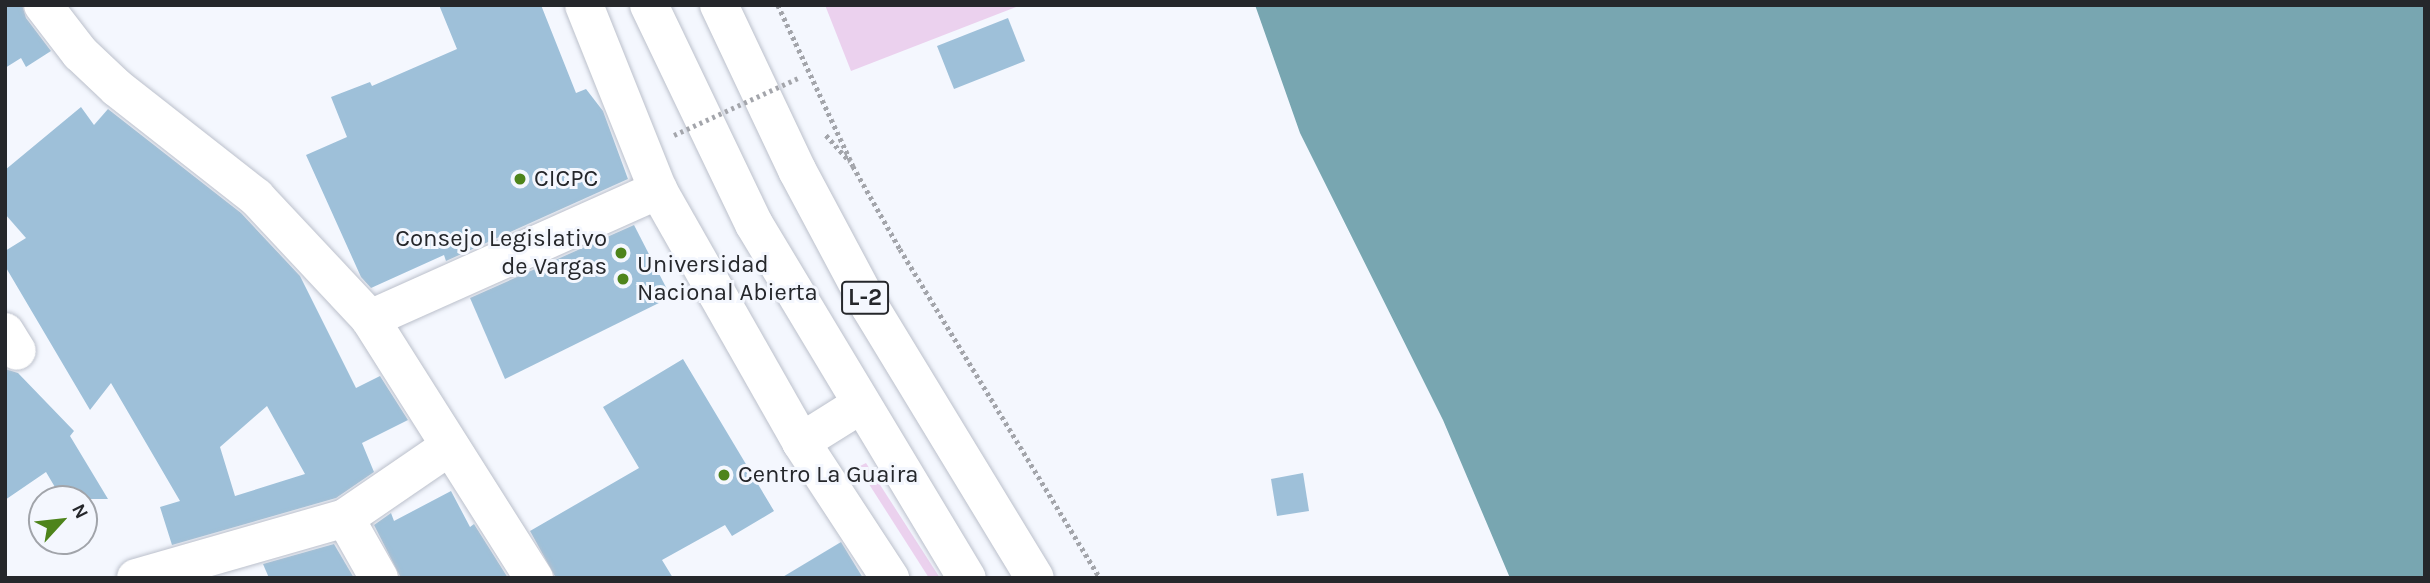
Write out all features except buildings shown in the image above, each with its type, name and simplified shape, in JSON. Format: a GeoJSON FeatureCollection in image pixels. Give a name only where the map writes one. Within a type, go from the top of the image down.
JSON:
{"type":"FeatureCollection","features":[{"type":"Feature","properties":{"kind":"street"},"geometry":{"type":"LineString","coordinates":[[43,5],[80,53],[117,88],[256,197],[370,319],[534,578]]}},
{"type":"Feature","properties":{"kind":"street"},"geometry":{"type":"LineString","coordinates":[[584,5],[658,190],[801,442],[890,578]]}},
{"type":"Feature","properties":{"kind":"street","name":"L-2"},"geometry":{"type":"LineString","coordinates":[[649,5],[754,224],[860,405],[967,578]]}},
{"type":"Feature","properties":{"kind":"street","name":"L-2"},"geometry":{"type":"LineString","coordinates":[[719,5],[797,170],[870,307],[1035,578]]}},
{"type":"Feature","properties":{"kind":"street"},"geometry":{"type":"LineString","coordinates":[[370,319],[658,190]]}},
{"type":"Feature","properties":{"kind":"street"},"geometry":{"type":"LineString","coordinates":[[801,442],[860,405]]}},
{"type":"Feature","properties":{"kind":"street"},"geometry":{"type":"LineString","coordinates":[[136,578],[345,518],[450,446]]}},
{"type":"Feature","properties":{"kind":"street"},"geometry":{"type":"LineString","coordinates":[[345,518],[379,578]]}},
{"type":"Feature","properties":{"kind":"path"},"geometry":{"type":"LineString","coordinates":[[778,5],[853,166],[1100,578]]}},
{"type":"Feature","properties":{"kind":"path"},"geometry":{"type":"LineString","coordinates":[[674,135],[798,78]]}},
{"type":"Feature","properties":{"kind":"path"},"geometry":{"type":"LineString","coordinates":[[819,127],[853,166]]}},
{"type":"Feature","properties":{"kind":"shaded area"},"geometry":{"type":"Polygon","coordinates":[[[825,5],[1021,5],[851,71],[825,5]]]}},
{"type":"Feature","properties":{"kind":"shaded area"},"geometry":{"type":"Polygon","coordinates":[[[866,463],[940,578],[929,578],[858,467],[866,463]]]}},
{"type":"Feature","properties":{"kind":"water"},"geometry":{"type":"Polygon","coordinates":[[[1255,5],[2425,5],[2425,578],[1510,578],[1443,420],[1300,133],[1255,5]]]}},
{"type":"Feature","properties":{"kind":"place","name":"CICPC"},"geometry":{"type":"Point","coordinates":[520,179]}},
{"type":"Feature","properties":{"kind":"place","name":"Consejo Legislativo de Vargas"},"geometry":{"type":"Point","coordinates":[621,253]}},
{"type":"Feature","properties":{"kind":"place","name":"Universidad Nacional Abierta"},"geometry":{"type":"Point","coordinates":[623,279]}},
{"type":"Feature","properties":{"kind":"place","name":"Centro La Guaira"},"geometry":{"type":"Point","coordinates":[724,475]}}]}
